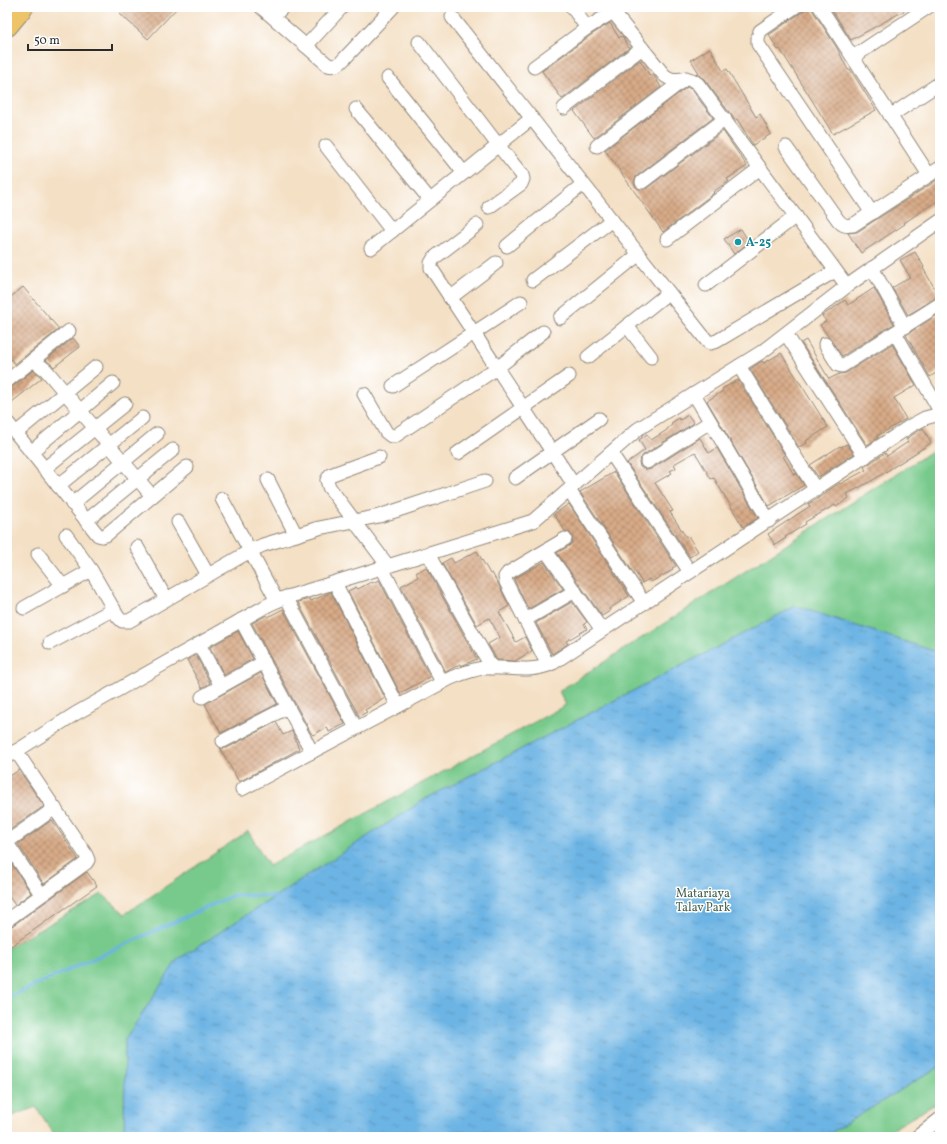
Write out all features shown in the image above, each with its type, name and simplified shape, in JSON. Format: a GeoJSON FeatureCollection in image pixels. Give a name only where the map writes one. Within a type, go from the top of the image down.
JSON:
{"type":"FeatureCollection","features":[{"type":"Feature","properties":{"kind":"highway"},"geometry":{"type":"LineString","coordinates":[[7,25],[22,7]]}},
{"type":"Feature","properties":{"kind":"street"},"geometry":{"type":"LineString","coordinates":[[261,7],[328,65],[334,66],[339,64],[393,7]]}},
{"type":"Feature","properties":{"kind":"street"},"geometry":{"type":"LineString","coordinates":[[273,17],[283,7]]}},
{"type":"Feature","properties":{"kind":"street"},"geometry":{"type":"LineString","coordinates":[[306,46],[342,7]]}},
{"type":"Feature","properties":{"kind":"street"},"geometry":{"type":"LineString","coordinates":[[572,7],[587,28]]}},
{"type":"Feature","properties":{"kind":"street"},"geometry":{"type":"LineString","coordinates":[[795,7],[760,31],[758,44],[872,213]]}},
{"type":"Feature","properties":{"kind":"street"},"geometry":{"type":"LineString","coordinates":[[820,7],[929,175]]}},
{"type":"Feature","properties":{"kind":"street"},"geometry":{"type":"LineString","coordinates":[[853,57],[928,7]]}},
{"type":"Feature","properties":{"kind":"street"},"geometry":{"type":"LineString","coordinates":[[534,67],[587,28],[617,10],[642,48],[664,75],[670,80],[687,78],[693,79],[698,84],[847,286]]}},
{"type":"Feature","properties":{"kind":"street"},"geometry":{"type":"LineString","coordinates":[[452,16],[638,255],[704,338],[710,343],[835,271]]}},
{"type":"Feature","properties":{"kind":"street"},"geometry":{"type":"LineString","coordinates":[[419,42],[519,170],[523,179],[521,184],[489,207]]}},
{"type":"Feature","properties":{"kind":"street"},"geometry":{"type":"LineString","coordinates":[[564,108],[642,48]]}},
{"type":"Feature","properties":{"kind":"street"},"geometry":{"type":"LineString","coordinates":[[388,78],[464,172]]}},
{"type":"Feature","properties":{"kind":"street"},"geometry":{"type":"LineString","coordinates":[[597,146],[687,78]]}},
{"type":"Feature","properties":{"kind":"street"},"geometry":{"type":"LineString","coordinates":[[890,116],[940,83]]}},
{"type":"Feature","properties":{"kind":"street"},"geometry":{"type":"LineString","coordinates":[[356,109],[430,200]]}},
{"type":"Feature","properties":{"kind":"street"},"geometry":{"type":"LineString","coordinates":[[371,248],[532,118]]}},
{"type":"Feature","properties":{"kind":"street"},"geometry":{"type":"LineString","coordinates":[[642,182],[725,119]]}},
{"type":"Feature","properties":{"kind":"street"},"geometry":{"type":"LineString","coordinates":[[326,146],[392,231]]}},
{"type":"Feature","properties":{"kind":"street"},"geometry":{"type":"LineString","coordinates":[[786,146],[838,220],[842,225],[846,226],[853,225],[940,168]]}},
{"type":"Feature","properties":{"kind":"street"},"geometry":{"type":"LineString","coordinates":[[667,239],[760,168]]}},
{"type":"Feature","properties":{"kind":"street"},"geometry":{"type":"LineString","coordinates":[[507,246],[583,184]]}},
{"type":"Feature","properties":{"kind":"street"},"geometry":{"type":"LineString","coordinates":[[706,285],[796,216]]}},
{"type":"Feature","properties":{"kind":"street"},"geometry":{"type":"LineString","coordinates":[[533,280],[612,220]]}},
{"type":"Feature","properties":{"kind":"street"},"geometry":{"type":"LineString","coordinates":[[7,920],[86,863],[88,860],[55,808],[12,754],[75,714],[241,620],[282,599],[533,521],[638,429],[764,351],[847,286],[940,221]]}},
{"type":"Feature","properties":{"kind":"street"},"geometry":{"type":"LineString","coordinates":[[477,225],[434,258],[431,263],[431,268],[552,452],[644,603]]}},
{"type":"Feature","properties":{"kind":"street"},"geometry":{"type":"LineString","coordinates":[[560,318],[638,255]]}},
{"type":"Feature","properties":{"kind":"street"},"geometry":{"type":"LineString","coordinates":[[450,298],[496,263]]}},
{"type":"Feature","properties":{"kind":"street"},"geometry":{"type":"LineString","coordinates":[[872,268],[900,330],[940,411]]}},
{"type":"Feature","properties":{"kind":"street"},"geometry":{"type":"LineString","coordinates":[[588,357],[668,293]]}},
{"type":"Feature","properties":{"kind":"street"},"geometry":{"type":"LineString","coordinates":[[393,386],[521,302]]}},
{"type":"Feature","properties":{"kind":"street"},"geometry":{"type":"LineString","coordinates":[[825,344],[838,365],[842,366],[940,304]]}},
{"type":"Feature","properties":{"kind":"street"},"geometry":{"type":"LineString","coordinates":[[627,326],[651,356]]}},
{"type":"Feature","properties":{"kind":"street"},"geometry":{"type":"LineString","coordinates":[[7,381],[69,331]]}},
{"type":"Feature","properties":{"kind":"street"},"geometry":{"type":"LineString","coordinates":[[364,394],[386,432],[391,436],[395,436],[496,368],[543,332]]}},
{"type":"Feature","properties":{"kind":"street"},"geometry":{"type":"LineString","coordinates":[[786,334],[865,457]]}},
{"type":"Feature","properties":{"kind":"street"},"geometry":{"type":"LineString","coordinates":[[33,360],[46,370],[152,496]]}},
{"type":"Feature","properties":{"kind":"street"},"geometry":{"type":"LineString","coordinates":[[739,366],[816,490]]}},
{"type":"Feature","properties":{"kind":"street"},"geometry":{"type":"LineString","coordinates":[[16,433],[96,367]]}},
{"type":"Feature","properties":{"kind":"street"},"geometry":{"type":"LineString","coordinates":[[458,453],[570,376]]}},
{"type":"Feature","properties":{"kind":"street"},"geometry":{"type":"LineString","coordinates":[[31,452],[113,383]]}},
{"type":"Feature","properties":{"kind":"street"},"geometry":{"type":"LineString","coordinates":[[694,394],[769,521]]}},
{"type":"Feature","properties":{"kind":"street"},"geometry":{"type":"LineString","coordinates":[[44,469],[125,404]]}},
{"type":"Feature","properties":{"kind":"street"},"geometry":{"type":"LineString","coordinates":[[242,789],[442,682],[458,675],[483,668],[534,670],[548,665],[769,521],[912,425],[925,418],[940,414]]}},
{"type":"Feature","properties":{"kind":"street"},"geometry":{"type":"LineString","coordinates":[[58,486],[142,418]]}},
{"type":"Feature","properties":{"kind":"street"},"geometry":{"type":"LineString","coordinates":[[515,478],[599,419]]}},
{"type":"Feature","properties":{"kind":"street"},"geometry":{"type":"LineString","coordinates":[[7,422],[72,504],[98,535],[102,536],[106,535],[187,466]]}},
{"type":"Feature","properties":{"kind":"street"},"geometry":{"type":"LineString","coordinates":[[647,462],[710,422]]}},
{"type":"Feature","properties":{"kind":"street"},"geometry":{"type":"LineString","coordinates":[[72,504],[157,434]]}},
{"type":"Feature","properties":{"kind":"street"},"geometry":{"type":"LineString","coordinates":[[86,520],[173,450]]}},
{"type":"Feature","properties":{"kind":"street"},"geometry":{"type":"LineString","coordinates":[[611,453],[690,572]]}},
{"type":"Feature","properties":{"kind":"street"},"geometry":{"type":"LineString","coordinates":[[379,457],[330,475],[327,480],[329,487],[385,567],[442,682]]}},
{"type":"Feature","properties":{"kind":"street"},"geometry":{"type":"LineString","coordinates":[[268,480],[296,535]]}},
{"type":"Feature","properties":{"kind":"street"},"geometry":{"type":"LineString","coordinates":[[66,535],[91,570],[122,621],[129,621],[250,551],[319,528],[398,510],[485,481]]}},
{"type":"Feature","properties":{"kind":"street"},"geometry":{"type":"LineString","coordinates":[[222,499],[250,551],[282,599],[356,728]]}},
{"type":"Feature","properties":{"kind":"street"},"geometry":{"type":"LineString","coordinates":[[178,522],[208,575]]}},
{"type":"Feature","properties":{"kind":"street"},"geometry":{"type":"LineString","coordinates":[[548,665],[506,582],[505,577],[508,573],[565,539]]}},
{"type":"Feature","properties":{"kind":"street"},"geometry":{"type":"LineString","coordinates":[[137,547],[166,600]]}},
{"type":"Feature","properties":{"kind":"street"},"geometry":{"type":"LineString","coordinates":[[546,551],[602,630]]}},
{"type":"Feature","properties":{"kind":"street"},"geometry":{"type":"LineString","coordinates":[[38,554],[62,586]]}},
{"type":"Feature","properties":{"kind":"street"},"geometry":{"type":"LineString","coordinates":[[428,554],[492,668]]}},
{"type":"Feature","properties":{"kind":"street"},"geometry":{"type":"LineString","coordinates":[[24,608],[91,570]]}},
{"type":"Feature","properties":{"kind":"street"},"geometry":{"type":"LineString","coordinates":[[335,583],[398,706]]}},
{"type":"Feature","properties":{"kind":"street"},"geometry":{"type":"LineString","coordinates":[[525,620],[575,591]]}},
{"type":"Feature","properties":{"kind":"street"},"geometry":{"type":"LineString","coordinates":[[50,643],[114,610]]}},
{"type":"Feature","properties":{"kind":"street"},"geometry":{"type":"LineString","coordinates":[[241,620],[312,752]]}},
{"type":"Feature","properties":{"kind":"street"},"geometry":{"type":"LineString","coordinates":[[199,644],[221,686]]}},
{"type":"Feature","properties":{"kind":"street"},"geometry":{"type":"LineString","coordinates":[[202,697],[264,662]]}},
{"type":"Feature","properties":{"kind":"street"},"geometry":{"type":"LineString","coordinates":[[223,741],[288,707]]}},
{"type":"Feature","properties":{"kind":"street"},"geometry":{"type":"LineString","coordinates":[[41,894],[7,843],[55,808]]}},
{"type":"Feature","properties":{"kind":"street"},"geometry":{"type":"LineString","coordinates":[[917,1137],[940,1119]]}},
{"type":"Feature","properties":{"kind":"green space","name":"Matariaya Talav Park"},"geometry":{"type":"Polygon","coordinates":[[[940,446],[940,1101],[879,1137],[56,1137],[36,1107],[7,1118],[7,948],[102,894],[125,914],[248,831],[269,866],[566,705],[559,691],[940,446]]]}},
{"type":"Feature","properties":{"kind":"water","name":"Matariaya Talav Park"},"geometry":{"type":"Polygon","coordinates":[[[796,606],[940,653],[940,1066],[824,1137],[124,1137],[125,1040],[177,960],[425,799],[796,606]]]}},
{"type":"Feature","properties":{"kind":"building"},"geometry":{"type":"Polygon","coordinates":[[[126,7],[178,7],[148,39],[120,14],[126,7]]]}},
{"type":"Feature","properties":{"kind":"building"},"geometry":{"type":"Polygon","coordinates":[[[809,7],[812,7],[813,11],[837,48],[848,70],[850,69],[876,110],[833,134],[780,49],[778,50],[769,35],[809,7]]]}},
{"type":"Feature","properties":{"kind":"building"},"geometry":{"type":"Polygon","coordinates":[[[830,7],[911,7],[851,40],[830,7]]]}},
{"type":"Feature","properties":{"kind":"building"},"geometry":{"type":"Polygon","coordinates":[[[610,23],[619,38],[622,36],[629,48],[562,99],[542,71],[610,23]]]}},
{"type":"Feature","properties":{"kind":"building"},"geometry":{"type":"Polygon","coordinates":[[[710,48],[723,71],[727,69],[756,117],[760,114],[771,134],[753,145],[737,119],[735,120],[704,79],[697,74],[699,73],[691,60],[710,48]]]}},
{"type":"Feature","properties":{"kind":"building"},"geometry":{"type":"Polygon","coordinates":[[[640,60],[650,76],[653,74],[661,87],[594,138],[574,111],[640,60]]]}},
{"type":"Feature","properties":{"kind":"building"},"geometry":{"type":"Polygon","coordinates":[[[687,87],[692,90],[713,118],[637,176],[635,179],[635,186],[639,189],[647,188],[723,131],[747,166],[727,179],[729,181],[663,232],[605,150],[687,87]]]}},
{"type":"Feature","properties":{"kind":"building"},"geometry":{"type":"Polygon","coordinates":[[[940,178],[940,199],[861,253],[848,233],[857,232],[940,178]]]}},
{"type":"Feature","properties":{"kind":"building","name":"A-25"},"geometry":{"type":"Polygon","coordinates":[[[741,229],[749,242],[734,254],[724,239],[741,229]]]}},
{"type":"Feature","properties":{"kind":"building"},"geometry":{"type":"Polygon","coordinates":[[[915,252],[939,296],[908,315],[892,288],[910,277],[900,260],[915,252]]]}},
{"type":"Feature","properties":{"kind":"building"},"geometry":{"type":"Polygon","coordinates":[[[23,287],[58,328],[58,330],[15,364],[7,354],[7,300],[23,287]]]}},
{"type":"Feature","properties":{"kind":"building"},"geometry":{"type":"Polygon","coordinates":[[[874,288],[894,324],[842,356],[820,325],[826,321],[822,316],[845,300],[848,305],[874,288]]]}},
{"type":"Feature","properties":{"kind":"building"},"geometry":{"type":"Polygon","coordinates":[[[940,313],[940,370],[930,377],[906,335],[940,313]]]}},
{"type":"Feature","properties":{"kind":"building"},"geometry":{"type":"Polygon","coordinates":[[[73,338],[80,347],[54,367],[46,360],[73,338]]]}},
{"type":"Feature","properties":{"kind":"building"},"geometry":{"type":"Polygon","coordinates":[[[806,340],[829,379],[839,374],[846,373],[892,344],[916,385],[894,398],[906,419],[877,436],[878,438],[867,445],[801,343],[806,340]]]}},
{"type":"Feature","properties":{"kind":"building"},"geometry":{"type":"Polygon","coordinates":[[[781,353],[828,427],[806,441],[807,443],[799,447],[750,369],[762,361],[764,363],[781,353]]]}},
{"type":"Feature","properties":{"kind":"building"},"geometry":{"type":"Polygon","coordinates":[[[33,370],[42,378],[7,406],[7,389],[12,387],[33,370]]]}},
{"type":"Feature","properties":{"kind":"building"},"geometry":{"type":"Polygon","coordinates":[[[738,380],[785,455],[783,456],[794,475],[796,473],[804,485],[769,506],[707,401],[723,391],[722,389],[738,380]]]}},
{"type":"Feature","properties":{"kind":"building"},"geometry":{"type":"Polygon","coordinates":[[[688,415],[694,423],[643,455],[639,462],[640,467],[647,470],[651,469],[700,438],[709,453],[717,448],[758,518],[743,527],[714,478],[711,479],[695,452],[674,464],[676,468],[670,471],[672,473],[655,483],[673,511],[670,512],[686,537],[688,536],[698,551],[690,557],[627,463],[645,450],[639,440],[647,434],[651,440],[667,430],[672,425],[671,423],[688,415]]]}},
{"type":"Feature","properties":{"kind":"building"},"geometry":{"type":"Polygon","coordinates":[[[923,428],[931,443],[873,480],[847,494],[849,498],[836,507],[835,505],[805,522],[806,524],[775,545],[768,534],[810,506],[808,504],[827,493],[826,492],[866,470],[864,467],[885,453],[887,456],[908,442],[906,439],[923,428]]]}},
{"type":"Feature","properties":{"kind":"building"},"geometry":{"type":"Polygon","coordinates":[[[847,444],[854,454],[818,477],[810,465],[840,446],[841,447],[847,444]]]}},
{"type":"Feature","properties":{"kind":"building"},"geometry":{"type":"Polygon","coordinates":[[[614,472],[676,566],[672,568],[673,570],[651,582],[649,579],[642,583],[635,571],[633,572],[580,492],[614,472]]]}},
{"type":"Feature","properties":{"kind":"building"},"geometry":{"type":"Polygon","coordinates":[[[569,504],[629,596],[609,609],[610,611],[602,616],[557,553],[569,546],[572,543],[573,538],[569,532],[565,531],[554,514],[569,504]]]}},
{"type":"Feature","properties":{"kind":"building"},"geometry":{"type":"Polygon","coordinates":[[[477,551],[490,574],[492,573],[499,585],[509,606],[499,612],[516,642],[525,637],[532,651],[515,661],[497,660],[488,644],[500,637],[489,618],[477,625],[442,563],[451,558],[454,563],[477,551]]]}},
{"type":"Feature","properties":{"kind":"building"},"geometry":{"type":"Polygon","coordinates":[[[544,562],[563,589],[528,609],[514,579],[544,562]]]}},
{"type":"Feature","properties":{"kind":"building"},"geometry":{"type":"Polygon","coordinates":[[[426,567],[477,659],[461,666],[460,664],[446,672],[401,586],[418,577],[416,573],[426,567]]]}},
{"type":"Feature","properties":{"kind":"building"},"geometry":{"type":"Polygon","coordinates":[[[379,580],[430,677],[400,693],[348,591],[356,587],[358,589],[371,582],[372,583],[379,580]]]}},
{"type":"Feature","properties":{"kind":"building"},"geometry":{"type":"Polygon","coordinates":[[[331,592],[385,698],[365,710],[367,712],[359,716],[298,602],[310,599],[311,601],[331,592]]]}},
{"type":"Feature","properties":{"kind":"building"},"geometry":{"type":"Polygon","coordinates":[[[572,602],[587,622],[584,624],[587,629],[566,641],[568,644],[552,654],[536,623],[572,602]]]}},
{"type":"Feature","properties":{"kind":"building"},"geometry":{"type":"Polygon","coordinates":[[[283,609],[345,724],[329,732],[327,727],[313,735],[311,733],[252,623],[283,609]]]}},
{"type":"Feature","properties":{"kind":"building"},"geometry":{"type":"Polygon","coordinates":[[[238,631],[253,659],[224,675],[210,647],[238,631]]]}},
{"type":"Feature","properties":{"kind":"building"},"geometry":{"type":"Polygon","coordinates":[[[196,655],[210,683],[202,688],[187,660],[196,655]]]}},
{"type":"Feature","properties":{"kind":"building"},"geometry":{"type":"Polygon","coordinates":[[[261,673],[277,704],[221,733],[205,704],[261,673]]]}},
{"type":"Feature","properties":{"kind":"building"},"geometry":{"type":"Polygon","coordinates":[[[276,722],[283,735],[292,731],[299,749],[239,782],[220,748],[227,748],[276,722]]]}},
{"type":"Feature","properties":{"kind":"building"},"geometry":{"type":"Polygon","coordinates":[[[19,770],[44,806],[7,832],[7,778],[19,770]]]}},
{"type":"Feature","properties":{"kind":"building"},"geometry":{"type":"Polygon","coordinates":[[[52,820],[78,859],[44,884],[18,844],[52,820]]]}},
{"type":"Feature","properties":{"kind":"building"},"geometry":{"type":"Polygon","coordinates":[[[7,857],[31,893],[15,905],[7,894],[7,857]]]}},
{"type":"Feature","properties":{"kind":"building"},"geometry":{"type":"Polygon","coordinates":[[[87,872],[97,886],[11,946],[7,941],[7,928],[12,926],[87,872]]]}},
{"type":"Feature","properties":{"kind":"waterway"},"geometry":{"type":"LineString","coordinates":[[7,998],[234,895],[274,896]]}},
{"type":"Feature","properties":{"kind":"place","name":"A-25"},"geometry":{"type":"Point","coordinates":[738,242]}}]}
